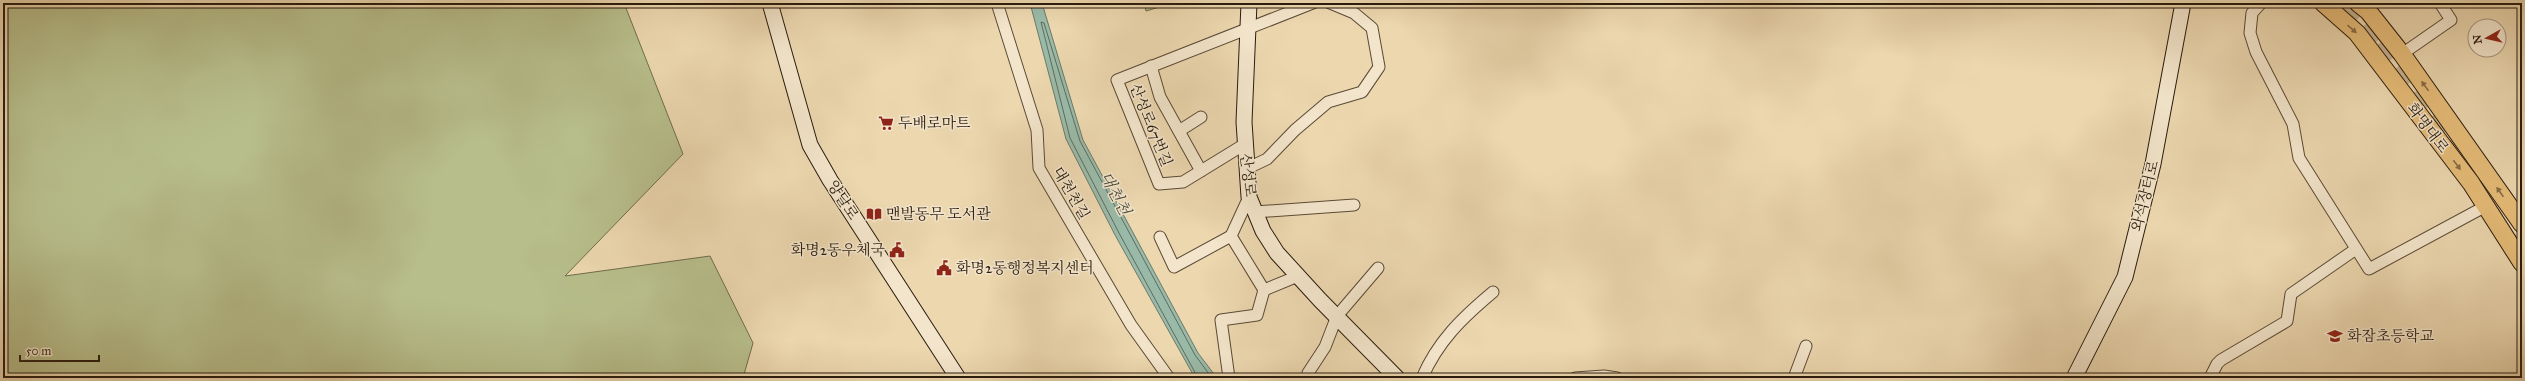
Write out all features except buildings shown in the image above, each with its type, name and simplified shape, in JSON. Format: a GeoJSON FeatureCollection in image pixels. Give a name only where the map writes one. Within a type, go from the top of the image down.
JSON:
{"type":"FeatureCollection","features":[{"type":"Feature","properties":{"kind":"main road","name":"양달로"},"geometry":{"type":"LineString","coordinates":[[770,3],[810,145],[830,180],[958,378]]}},
{"type":"Feature","properties":{"kind":"main road","name":"산성로"},"geometry":{"type":"LineString","coordinates":[[1249,3],[1245,144],[1249,197],[1263,231],[1277,253],[1397,378]]}},
{"type":"Feature","properties":{"kind":"main road","name":"와석장터로"},"geometry":{"type":"LineString","coordinates":[[2074,378],[2125,277],[2153,164],[2183,3]]}},
{"type":"Feature","properties":{"kind":"main road","name":"화명대로"},"geometry":{"type":"LineString","coordinates":[[2322,3],[2357,33],[2486,206],[2522,261]]}},
{"type":"Feature","properties":{"kind":"main road","name":"화명대로"},"geometry":{"type":"LineString","coordinates":[[2358,3],[2368,11],[2402,54],[2522,224]]}},
{"type":"Feature","properties":{"kind":"street","name":"대천천길"},"geometry":{"type":"LineString","coordinates":[[998,3],[1037,130],[1039,168],[1131,325],[1169,378]]}},
{"type":"Feature","properties":{"kind":"street"},"geometry":{"type":"LineString","coordinates":[[1151,66],[1313,3]]}},
{"type":"Feature","properties":{"kind":"street"},"geometry":{"type":"LineString","coordinates":[[1246,169],[1267,159],[1295,130],[1328,102],[1362,92],[1379,67],[1372,28],[1354,13],[1330,3]]}},
{"type":"Feature","properties":{"kind":"street"},"geometry":{"type":"LineString","coordinates":[[2261,3],[2252,13],[2250,33],[2256,52],[2293,124],[2299,158],[2369,269],[2486,206]]}},
{"type":"Feature","properties":{"kind":"street"},"geometry":{"type":"LineString","coordinates":[[2402,54],[2451,20],[2440,3]]}},
{"type":"Feature","properties":{"kind":"street","name":"산성로67번길"},"geometry":{"type":"LineString","coordinates":[[1201,171],[1160,97],[1151,66],[1116,80],[1159,184],[1183,182],[1201,171],[1245,144]]}},
{"type":"Feature","properties":{"kind":"street","name":"산성로67번길"},"geometry":{"type":"LineString","coordinates":[[1179,131],[1201,117]]}},
{"type":"Feature","properties":{"kind":"street"},"geometry":{"type":"LineString","coordinates":[[1160,237],[1174,267],[1231,236],[1249,197]]}},
{"type":"Feature","properties":{"kind":"street"},"geometry":{"type":"LineString","coordinates":[[1255,212],[1354,205]]}},
{"type":"Feature","properties":{"kind":"street"},"geometry":{"type":"LineString","coordinates":[[1229,378],[1220,320],[1257,315],[1264,290],[1231,236]]}},
{"type":"Feature","properties":{"kind":"street"},"geometry":{"type":"LineString","coordinates":[[2210,378],[2217,364],[2221,360],[2287,321],[2291,294],[2356,249]]}},
{"type":"Feature","properties":{"kind":"street"},"geometry":{"type":"LineString","coordinates":[[1309,378],[1308,373],[1325,347],[1337,316],[1378,268]]}},
{"type":"Feature","properties":{"kind":"street"},"geometry":{"type":"LineString","coordinates":[[1264,290],[1298,276]]}},
{"type":"Feature","properties":{"kind":"street"},"geometry":{"type":"LineString","coordinates":[[1422,378],[1432,355],[1462,318],[1493,292]]}},
{"type":"Feature","properties":{"kind":"street"},"geometry":{"type":"LineString","coordinates":[[1794,378],[1806,346]]}},
{"type":"Feature","properties":{"kind":"street"},"geometry":{"type":"LineString","coordinates":[[1575,378],[1604,376],[1617,378]]}},
{"type":"Feature","properties":{"kind":"green space"},"geometry":{"type":"Polygon","coordinates":[[[3,3],[624,3],[683,154],[565,276],[710,256],[753,343],[743,378],[3,378],[3,3]]]}},
{"type":"Feature","properties":{"kind":"green space"},"geometry":{"type":"Polygon","coordinates":[[[1144,3],[1173,3],[1146,11],[1144,3]]]}},
{"type":"Feature","properties":{"kind":"water","name":"대천천"},"geometry":{"type":"Polygon","coordinates":[[[1030,3],[1042,3],[1083,140],[1198,353],[1217,378],[1195,378],[1115,235],[1066,139],[1030,3]]]}},
{"type":"Feature","properties":{"kind":"tunnel"},"geometry":{"type":"LineString","coordinates":[[2345,3],[2361,17],[2391,53]]}},
{"type":"Feature","properties":{"kind":"tunnel"},"geometry":{"type":"LineString","coordinates":[[2376,46],[2423,103],[2457,152]]}},
{"type":"Feature","properties":{"kind":"place","name":"두배로마트"},"geometry":{"type":"Point","coordinates":[886,123]}},
{"type":"Feature","properties":{"kind":"place","name":"맨발동무 도서관"},"geometry":{"type":"Point","coordinates":[874,214]}},
{"type":"Feature","properties":{"kind":"place","name":"화명2동우체국"},"geometry":{"type":"Point","coordinates":[897,250]}},
{"type":"Feature","properties":{"kind":"place","name":"화명2동행정복지센터"},"geometry":{"type":"Point","coordinates":[944,268]}},
{"type":"Feature","properties":{"kind":"place","name":"화잠초등학교"},"geometry":{"type":"Point","coordinates":[2335,336]}}]}
